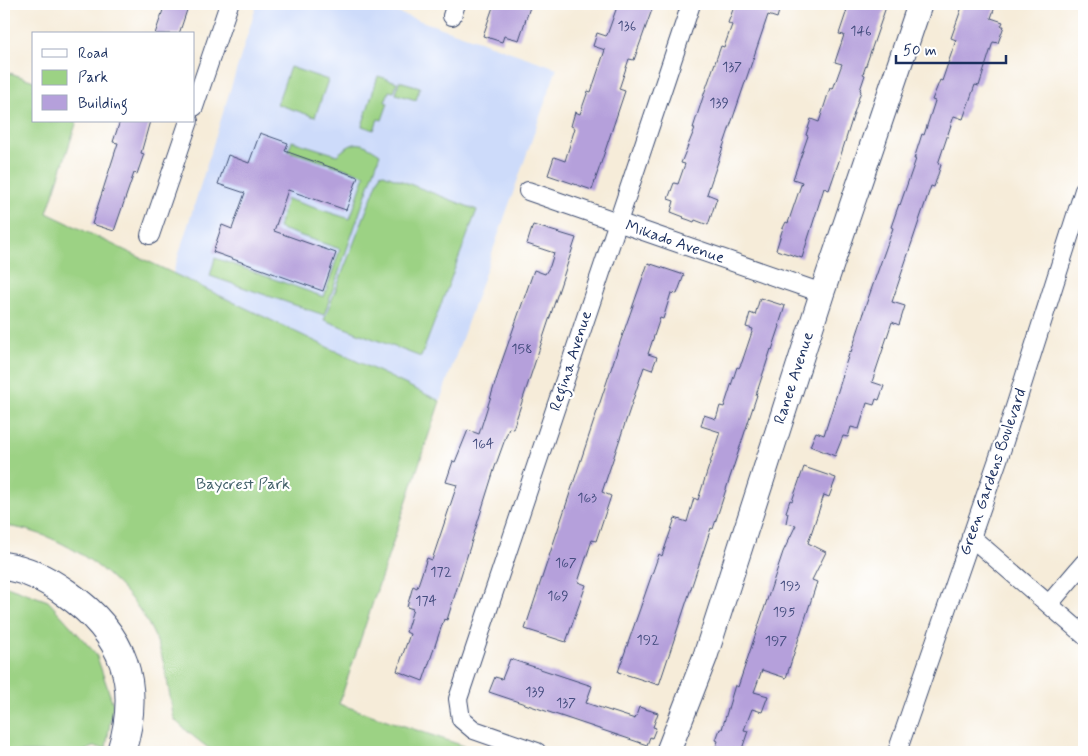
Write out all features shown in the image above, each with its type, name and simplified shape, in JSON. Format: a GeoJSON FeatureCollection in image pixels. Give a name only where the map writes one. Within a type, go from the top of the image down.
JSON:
{"type":"FeatureCollection","features":[{"type":"Feature","properties":{"kind":"highway"},"geometry":{"type":"LineString","coordinates":[[4,566],[28,572],[60,588],[92,613],[114,641],[127,674],[130,694],[130,718],[121,752]]}},
{"type":"Feature","properties":{"kind":"street"},"geometry":{"type":"LineString","coordinates":[[195,105],[229,4]]}},
{"type":"Feature","properties":{"kind":"street","name":"Regina Avenue"},"geometry":{"type":"LineString","coordinates":[[537,752],[474,730],[461,719],[458,699],[691,4]]}},
{"type":"Feature","properties":{"kind":"street","name":"Ranee Avenue"},"geometry":{"type":"LineString","coordinates":[[668,752],[705,657],[822,292],[920,4]]}},
{"type":"Feature","properties":{"kind":"street"},"geometry":{"type":"LineString","coordinates":[[150,236],[189,122]]}},
{"type":"Feature","properties":{"kind":"street","name":"Green Gardens Boulevard"},"geometry":{"type":"LineString","coordinates":[[897,752],[1002,448],[1084,190]]}},
{"type":"Feature","properties":{"kind":"street","name":"Mikado Avenue"},"geometry":{"type":"LineString","coordinates":[[528,191],[822,292]]}},
{"type":"Feature","properties":{"kind":"street"},"geometry":{"type":"LineString","coordinates":[[971,537],[1084,635]]}},
{"type":"Feature","properties":{"kind":"street"},"geometry":{"type":"LineString","coordinates":[[1049,604],[1084,563]]}},
{"type":"Feature","properties":{"kind":"shaded area"},"geometry":{"type":"Polygon","coordinates":[[[257,4],[372,4],[557,68],[440,401],[173,273],[257,4]]]}},
{"type":"Feature","properties":{"kind":"green space"},"geometry":{"type":"Polygon","coordinates":[[[290,67],[328,80],[315,117],[277,104],[290,67]]]}},
{"type":"Feature","properties":{"kind":"green space","name":"Baycrest Park"},"geometry":{"type":"Polygon","coordinates":[[[4,71],[32,80],[32,122],[77,122],[47,213],[440,401],[339,704],[482,752],[230,753],[213,751],[175,720],[162,656],[157,642],[132,600],[115,581],[96,564],[74,550],[28,530],[4,526],[4,71]]]}},
{"type":"Feature","properties":{"kind":"green space"},"geometry":{"type":"Polygon","coordinates":[[[378,76],[397,82],[394,92],[389,91],[385,102],[388,103],[382,120],[378,119],[374,130],[362,126],[378,76]]]}},
{"type":"Feature","properties":{"kind":"green space"},"geometry":{"type":"Polygon","coordinates":[[[399,81],[420,87],[416,100],[396,94],[399,81]]]}},
{"type":"Feature","properties":{"kind":"green space"},"geometry":{"type":"Polygon","coordinates":[[[292,141],[337,155],[349,146],[363,144],[380,154],[324,315],[210,276],[215,258],[324,297],[340,249],[278,228],[287,199],[350,219],[365,175],[288,151],[292,141]]]}},
{"type":"Feature","properties":{"kind":"green space"},"geometry":{"type":"Polygon","coordinates":[[[381,173],[477,210],[421,357],[324,320],[381,173]]]}},
{"type":"Feature","properties":{"kind":"green space"},"geometry":{"type":"Polygon","coordinates":[[[4,585],[48,601],[96,654],[113,704],[106,748],[93,747],[82,752],[12,752],[4,748],[4,585]]]}},
{"type":"Feature","properties":{"kind":"building"},"geometry":{"type":"Polygon","coordinates":[[[165,4],[189,4],[180,32],[156,32],[165,4]]]}},
{"type":"Feature","properties":{"kind":"building"},"geometry":{"type":"Polygon","coordinates":[[[494,4],[531,4],[519,40],[504,36],[502,42],[483,36],[494,4]]]}},
{"type":"Feature","properties":{"kind":"building"},"geometry":{"type":"Polygon","coordinates":[[[618,4],[654,4],[634,60],[629,59],[619,89],[625,91],[592,190],[548,175],[554,157],[565,161],[575,128],[571,126],[575,112],[580,114],[588,91],[591,92],[605,50],[593,46],[597,33],[607,35],[618,4]]]}},
{"type":"Feature","properties":{"kind":"building"},"geometry":{"type":"Polygon","coordinates":[[[735,4],[781,4],[777,18],[768,15],[707,194],[717,198],[708,225],[695,220],[694,222],[671,212],[674,201],[668,199],[674,183],[678,184],[685,164],[681,163],[695,128],[693,128],[721,46],[724,47],[732,25],[728,23],[735,4]]]}},
{"type":"Feature","properties":{"kind":"building"},"geometry":{"type":"Polygon","coordinates":[[[849,4],[887,4],[863,74],[865,75],[861,91],[839,161],[829,190],[824,188],[802,258],[776,250],[783,228],[786,222],[788,223],[802,182],[793,179],[808,136],[806,135],[811,119],[819,122],[830,88],[833,89],[842,64],[835,62],[844,35],[839,34],[849,4]]]}},
{"type":"Feature","properties":{"kind":"building"},"geometry":{"type":"Polygon","coordinates":[[[963,4],[996,4],[991,18],[1003,22],[1001,26],[1004,26],[998,43],[993,42],[979,86],[975,85],[963,119],[954,116],[938,164],[941,165],[934,187],[931,186],[892,302],[905,306],[899,325],[892,322],[872,382],[884,386],[879,400],[876,399],[874,405],[867,403],[859,429],[851,427],[848,437],[843,436],[835,456],[810,446],[816,432],[824,435],[850,351],[893,228],[891,227],[935,101],[932,100],[940,80],[942,81],[956,40],[951,38],[963,4]]]}},
{"type":"Feature","properties":{"kind":"building"},"geometry":{"type":"Polygon","coordinates":[[[120,122],[150,122],[141,153],[144,154],[137,174],[134,173],[114,231],[92,224],[118,143],[113,142],[120,122]]]}},
{"type":"Feature","properties":{"kind":"building"},"geometry":{"type":"Polygon","coordinates":[[[260,133],[288,143],[285,151],[358,177],[346,210],[288,190],[274,231],[336,253],[323,291],[213,252],[222,225],[232,229],[245,193],[218,184],[228,155],[249,163],[260,133]]]}},
{"type":"Feature","properties":{"kind":"building"},"geometry":{"type":"Polygon","coordinates":[[[533,225],[576,238],[513,429],[509,428],[495,467],[447,620],[444,619],[423,681],[397,671],[410,634],[406,632],[413,609],[407,607],[413,586],[417,588],[427,558],[432,560],[457,485],[446,482],[453,461],[455,462],[468,430],[479,434],[534,270],[545,274],[550,266],[554,253],[527,244],[533,225]]]}},
{"type":"Feature","properties":{"kind":"building"},"geometry":{"type":"Polygon","coordinates":[[[648,263],[684,275],[677,294],[671,293],[663,319],[660,318],[648,354],[657,357],[652,370],[644,367],[602,492],[611,496],[596,541],[592,540],[578,582],[586,585],[566,642],[525,629],[648,263]]]}},
{"type":"Feature","properties":{"kind":"building"},"geometry":{"type":"Polygon","coordinates":[[[760,298],[785,306],[780,326],[659,685],[618,672],[659,554],[662,556],[675,518],[687,522],[694,498],[698,500],[720,432],[701,426],[704,415],[716,419],[720,406],[724,407],[737,367],[739,368],[742,362],[753,329],[746,327],[750,313],[755,315],[760,298]]]}},
{"type":"Feature","properties":{"kind":"building"},"geometry":{"type":"Polygon","coordinates":[[[804,467],[836,478],[829,497],[824,495],[808,543],[826,552],[812,580],[817,582],[786,678],[762,670],[754,692],[768,696],[762,712],[752,709],[744,730],[748,731],[741,752],[714,752],[718,741],[716,740],[720,729],[722,729],[735,685],[738,687],[783,552],[796,525],[786,523],[788,513],[786,512],[804,467]]]}},
{"type":"Feature","properties":{"kind":"building"},"geometry":{"type":"Polygon","coordinates":[[[510,659],[592,686],[586,703],[635,719],[639,707],[658,713],[653,727],[656,728],[652,738],[650,737],[647,745],[489,692],[495,677],[502,679],[510,659]]]}}]}
